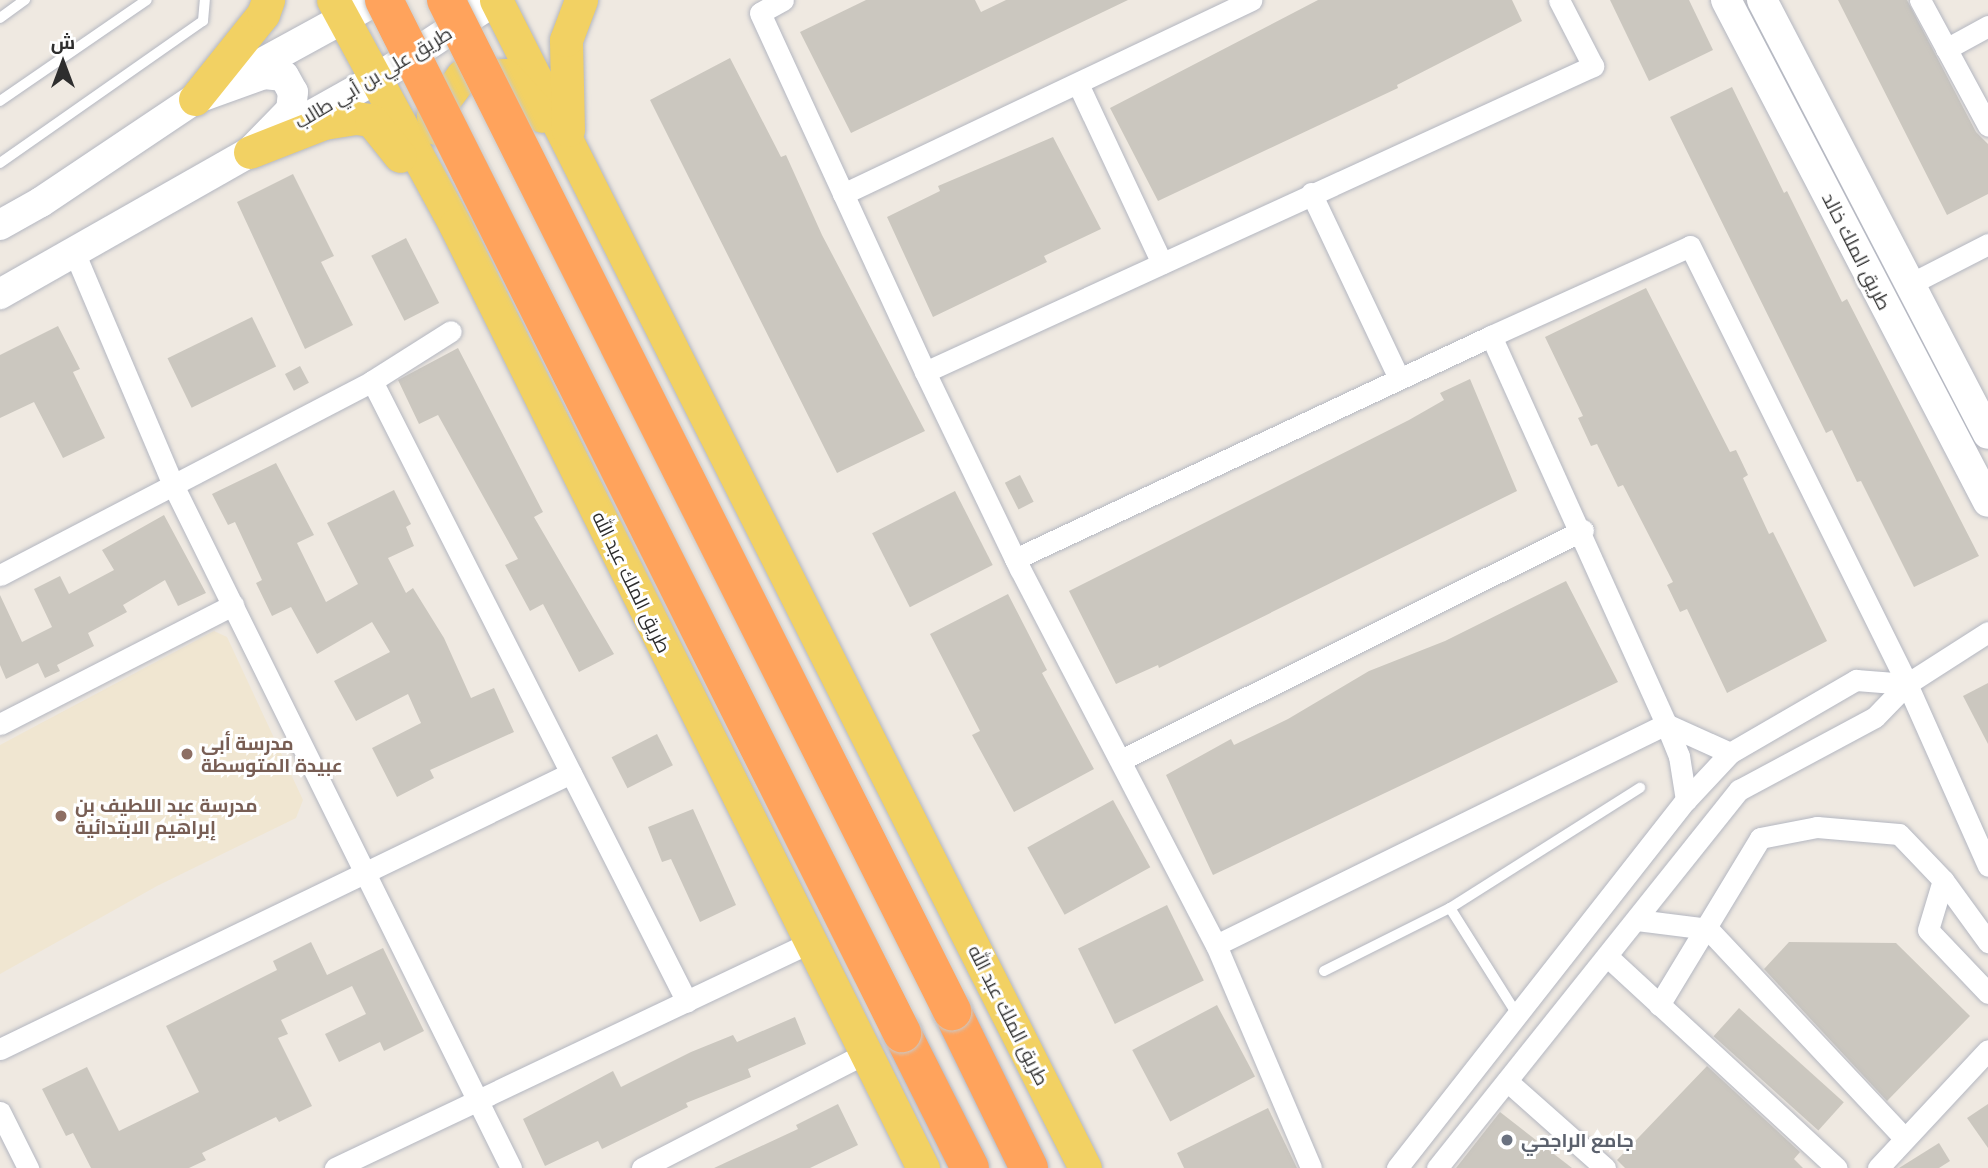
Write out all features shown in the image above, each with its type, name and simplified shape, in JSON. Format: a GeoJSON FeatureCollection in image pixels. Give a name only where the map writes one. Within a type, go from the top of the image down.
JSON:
{"type":"FeatureCollection","features":[{"type":"Feature","properties":{"kind":"highway","name":"طريق الملك عبد الله"},"geometry":{"type":"LineString","coordinates":[[384,0],[970,1168]]}},
{"type":"Feature","properties":{"kind":"highway"},"geometry":{"type":"LineString","coordinates":[[446,0],[1029,1168]]}},
{"type":"Feature","properties":{"kind":"highway"},"geometry":{"type":"LineString","coordinates":[[902,1033],[954,1168]]}},
{"type":"Feature","properties":{"kind":"main road"},"geometry":{"type":"LineString","coordinates":[[195,99],[263,14],[268,0]]}},
{"type":"Feature","properties":{"kind":"main road","name":"طريق علي بن أبي طالب"},"geometry":{"type":"LineString","coordinates":[[0,225],[41,202],[195,99],[338,9],[377,0]]}},
{"type":"Feature","properties":{"kind":"main road","name":"طريق علي بن أبي طالب"},"geometry":{"type":"LineString","coordinates":[[0,294],[75,254],[376,79],[496,0]]}},
{"type":"Feature","properties":{"kind":"main road","name":"طريق الملك عبد الله"},"geometry":{"type":"LineString","coordinates":[[496,0],[1086,1168]]}},
{"type":"Feature","properties":{"kind":"main road"},"geometry":{"type":"LineString","coordinates":[[570,146],[566,40],[581,0]]}},
{"type":"Feature","properties":{"kind":"main road","name":"طريق الملك خالد"},"geometry":{"type":"LineString","coordinates":[[1726,0],[1988,502]]}},
{"type":"Feature","properties":{"kind":"main road","name":"طريق الملك خالد"},"geometry":{"type":"LineString","coordinates":[[1762,0],[1988,434]]}},
{"type":"Feature","properties":{"kind":"main road","name":"طريق الملك عبد الله"},"geometry":{"type":"LineString","coordinates":[[338,9],[456,225],[923,1168]]}},
{"type":"Feature","properties":{"kind":"main road","name":"طريق علي بن أبي طالب"},"geometry":{"type":"LineString","coordinates":[[195,99],[264,74],[284,76],[293,92],[291,110],[250,152]]}},
{"type":"Feature","properties":{"kind":"main road"},"geometry":{"type":"LineString","coordinates":[[456,225],[433,115],[462,76],[505,75],[570,146]]}},
{"type":"Feature","properties":{"kind":"main road"},"geometry":{"type":"LineString","coordinates":[[250,152],[324,123],[371,120],[456,225]]}},
{"type":"Feature","properties":{"kind":"main road"},"geometry":{"type":"LineString","coordinates":[[951,1011],[1047,1168]]}},
{"type":"Feature","properties":{"kind":"street"},"geometry":{"type":"LineString","coordinates":[[783,0],[760,13],[925,372],[1015,559],[1216,945],[1311,1168]]}},
{"type":"Feature","properties":{"kind":"street"},"geometry":{"type":"LineString","coordinates":[[842,194],[1251,0]]}},
{"type":"Feature","properties":{"kind":"street"},"geometry":{"type":"LineString","coordinates":[[925,372],[1593,65],[1559,0]]}},
{"type":"Feature","properties":{"kind":"street"},"geometry":{"type":"LineString","coordinates":[[1920,0],[1988,126]]}},
{"type":"Feature","properties":{"kind":"street"},"geometry":{"type":"LineString","coordinates":[[1946,49],[1988,26]]}},
{"type":"Feature","properties":{"kind":"street"},"geometry":{"type":"LineString","coordinates":[[1078,84],[1162,263]]}},
{"type":"Feature","properties":{"kind":"street"},"geometry":{"type":"LineString","coordinates":[[1311,193],[1399,378]]}},
{"type":"Feature","properties":{"kind":"street"},"geometry":{"type":"LineString","coordinates":[[1910,284],[1988,244]]}},
{"type":"Feature","properties":{"kind":"street"},"geometry":{"type":"LineString","coordinates":[[1015,559],[1399,378],[1690,246],[1907,684],[1988,866]]}},
{"type":"Feature","properties":{"kind":"street"},"geometry":{"type":"LineString","coordinates":[[75,254],[173,485],[480,1099],[511,1168]]}},
{"type":"Feature","properties":{"kind":"street"},"geometry":{"type":"LineString","coordinates":[[0,575],[372,381],[451,331]]}},
{"type":"Feature","properties":{"kind":"street"},"geometry":{"type":"LineString","coordinates":[[1491,336],[1583,530],[1666,724],[1679,756],[1686,800]]}},
{"type":"Feature","properties":{"kind":"street"},"geometry":{"type":"LineString","coordinates":[[372,381],[687,1002]]}},
{"type":"Feature","properties":{"kind":"street"},"geometry":{"type":"LineString","coordinates":[[1121,760],[1583,530]]}},
{"type":"Feature","properties":{"kind":"street"},"geometry":{"type":"LineString","coordinates":[[0,724],[233,605]]}},
{"type":"Feature","properties":{"kind":"street"},"geometry":{"type":"LineString","coordinates":[[1437,1168],[1739,790],[1875,717],[1907,684],[1988,632]]}},
{"type":"Feature","properties":{"kind":"street"},"geometry":{"type":"LineString","coordinates":[[1397,1168],[1516,1013],[1686,800],[1731,753],[1856,680],[1907,684]]}},
{"type":"Feature","properties":{"kind":"street"},"geometry":{"type":"LineString","coordinates":[[1666,724],[1731,753]]}},
{"type":"Feature","properties":{"kind":"street"},"geometry":{"type":"LineString","coordinates":[[1216,945],[1666,724]]}},
{"type":"Feature","properties":{"kind":"street"},"geometry":{"type":"LineString","coordinates":[[0,1049],[368,874],[571,773]]}},
{"type":"Feature","properties":{"kind":"street"},"geometry":{"type":"LineString","coordinates":[[1660,1005],[1708,929],[1759,838],[1817,827],[1899,834],[1943,880],[1988,942]]}},
{"type":"Feature","properties":{"kind":"street"},"geometry":{"type":"LineString","coordinates":[[1943,880],[1928,930],[1988,993]]}},
{"type":"Feature","properties":{"kind":"street"},"geometry":{"type":"LineString","coordinates":[[1637,920],[1708,929],[1903,1137]]}},
{"type":"Feature","properties":{"kind":"street"},"geometry":{"type":"LineString","coordinates":[[335,1168],[811,942]]}},
{"type":"Feature","properties":{"kind":"street"},"geometry":{"type":"LineString","coordinates":[[1608,957],[1837,1168]]}},
{"type":"Feature","properties":{"kind":"street"},"geometry":{"type":"LineString","coordinates":[[1878,1168],[1903,1137],[1988,1050]]}},
{"type":"Feature","properties":{"kind":"street"},"geometry":{"type":"LineString","coordinates":[[642,1168],[866,1053]]}},
{"type":"Feature","properties":{"kind":"street"},"geometry":{"type":"LineString","coordinates":[[1507,1080],[1605,1168]]}},
{"type":"Feature","properties":{"kind":"street"},"geometry":{"type":"LineString","coordinates":[[0,1112],[28,1168]]}},
{"type":"Feature","properties":{"kind":"lane"},"geometry":{"type":"LineString","coordinates":[[0,18],[25,0]]}},
{"type":"Feature","properties":{"kind":"lane"},"geometry":{"type":"LineString","coordinates":[[0,101],[147,0]]}},
{"type":"Feature","properties":{"kind":"lane"},"geometry":{"type":"LineString","coordinates":[[0,163],[204,21],[205,0]]}},
{"type":"Feature","properties":{"kind":"lane"},"geometry":{"type":"LineString","coordinates":[[1324,971],[1450,908],[1640,788]]}},
{"type":"Feature","properties":{"kind":"lane"},"geometry":{"type":"LineString","coordinates":[[1450,908],[1516,1013]]}},
{"type":"Feature","properties":{"kind":"shaded area"},"geometry":{"type":"Polygon","coordinates":[[[214,631],[227,637],[303,800],[296,818],[157,886],[0,974],[0,745],[214,631]]]}},
{"type":"Feature","properties":{"kind":"building"},"geometry":{"type":"Polygon","coordinates":[[[866,0],[975,0],[981,12],[1006,0],[1128,0],[851,133],[800,32],[866,0]]]}},
{"type":"Feature","properties":{"kind":"building"},"geometry":{"type":"Polygon","coordinates":[[[1318,0],[1512,0],[1522,21],[1397,85],[1398,88],[1158,201],[1110,108],[1318,0]]]}},
{"type":"Feature","properties":{"kind":"building"},"geometry":{"type":"Polygon","coordinates":[[[1610,0],[1689,0],[1713,50],[1649,81],[1610,0]]]}},
{"type":"Feature","properties":{"kind":"building"},"geometry":{"type":"Polygon","coordinates":[[[1838,0],[1907,0],[1976,132],[1988,144],[1988,194],[1947,215],[1838,0]]]}},
{"type":"Feature","properties":{"kind":"building"},"geometry":{"type":"Polygon","coordinates":[[[730,58],[781,157],[786,155],[822,235],[925,431],[837,473],[650,100],[730,58]]]}},
{"type":"Feature","properties":{"kind":"building"},"geometry":{"type":"Polygon","coordinates":[[[1732,87],[1784,193],[1787,191],[1842,302],[1847,299],[1979,556],[1914,587],[1832,430],[1826,433],[1670,117],[1732,87]]]}},
{"type":"Feature","properties":{"kind":"building"},"geometry":{"type":"Polygon","coordinates":[[[1053,137],[1101,229],[1044,256],[1047,262],[933,317],[887,217],[940,191],[938,186],[1053,137]]]}},
{"type":"Feature","properties":{"kind":"building"},"geometry":{"type":"Polygon","coordinates":[[[293,174],[334,256],[321,262],[353,325],[305,349],[237,202],[293,174]]]}},
{"type":"Feature","properties":{"kind":"building"},"geometry":{"type":"Polygon","coordinates":[[[406,238],[439,303],[404,321],[371,256],[406,238]]]}},
{"type":"Feature","properties":{"kind":"building"},"geometry":{"type":"Polygon","coordinates":[[[1646,288],[1730,452],[1736,450],[1748,475],[1743,478],[1769,534],[1773,532],[1827,641],[1727,693],[1687,609],[1680,612],[1667,585],[1673,582],[1623,485],[1618,487],[1597,444],[1591,446],[1578,418],[1583,416],[1545,337],[1646,288]]]}},
{"type":"Feature","properties":{"kind":"building"},"geometry":{"type":"Polygon","coordinates":[[[252,317],[276,366],[192,408],[168,358],[252,317]]]}},
{"type":"Feature","properties":{"kind":"building"},"geometry":{"type":"Polygon","coordinates":[[[58,326],[80,369],[73,372],[105,438],[63,458],[34,402],[0,418],[0,355],[58,326]]]}},
{"type":"Feature","properties":{"kind":"building"},"geometry":{"type":"Polygon","coordinates":[[[458,348],[543,512],[534,517],[614,654],[579,672],[543,604],[530,611],[505,565],[518,559],[438,415],[419,424],[398,380],[458,348]]]}},
{"type":"Feature","properties":{"kind":"building"},"geometry":{"type":"Polygon","coordinates":[[[300,366],[309,383],[294,391],[285,374],[300,366]]]}},
{"type":"Feature","properties":{"kind":"building"},"geometry":{"type":"Polygon","coordinates":[[[1470,379],[1517,491],[1159,668],[1158,665],[1116,684],[1069,591],[1409,420],[1444,400],[1440,393],[1470,379]]]}},
{"type":"Feature","properties":{"kind":"building"},"geometry":{"type":"Polygon","coordinates":[[[276,463],[314,535],[297,543],[326,602],[358,584],[327,523],[394,490],[411,524],[406,527],[414,546],[388,558],[406,593],[413,588],[444,638],[471,698],[494,688],[514,732],[430,770],[434,778],[397,797],[372,748],[421,723],[408,694],[356,721],[334,681],[390,652],[372,622],[317,654],[291,607],[272,616],[256,583],[262,580],[235,522],[228,525],[212,494],[276,463]]]}},
{"type":"Feature","properties":{"kind":"building"},"geometry":{"type":"Polygon","coordinates":[[[1020,475],[1034,502],[1018,509],[1005,483],[1020,475]]]}},
{"type":"Feature","properties":{"kind":"building"},"geometry":{"type":"Polygon","coordinates":[[[955,491],[993,565],[910,607],[872,533],[955,491]]]}},
{"type":"Feature","properties":{"kind":"building"},"geometry":{"type":"Polygon","coordinates":[[[164,515],[206,593],[178,606],[165,580],[123,605],[127,612],[88,633],[94,646],[57,665],[60,671],[45,678],[38,663],[6,679],[0,665],[0,595],[22,642],[52,627],[34,589],[60,576],[69,594],[114,570],[102,550],[164,515]]]}},
{"type":"Feature","properties":{"kind":"building"},"geometry":{"type":"Polygon","coordinates":[[[1566,581],[1618,682],[1213,875],[1166,775],[1231,739],[1234,745],[1288,719],[1369,671],[1445,641],[1566,581]]]}},
{"type":"Feature","properties":{"kind":"building"},"geometry":{"type":"Polygon","coordinates":[[[1008,594],[1047,670],[1042,673],[1094,769],[1014,812],[972,735],[980,731],[930,634],[1008,594]]]}},
{"type":"Feature","properties":{"kind":"building"},"geometry":{"type":"Polygon","coordinates":[[[1988,683],[1988,744],[1963,696],[1988,683]]]}},
{"type":"Feature","properties":{"kind":"building"},"geometry":{"type":"Polygon","coordinates":[[[657,734],[673,765],[627,788],[612,757],[657,734]]]}},
{"type":"Feature","properties":{"kind":"building"},"geometry":{"type":"Polygon","coordinates":[[[1113,800],[1150,867],[1065,915],[1027,848],[1113,800]]]}},
{"type":"Feature","properties":{"kind":"building"},"geometry":{"type":"Polygon","coordinates":[[[693,809],[736,905],[700,922],[671,859],[662,862],[648,827],[693,809]]]}},
{"type":"Feature","properties":{"kind":"building"},"geometry":{"type":"Polygon","coordinates":[[[1167,905],[1204,980],[1115,1024],[1078,948],[1167,905]]]}},
{"type":"Feature","properties":{"kind":"building"},"geometry":{"type":"Polygon","coordinates":[[[311,942],[327,975],[383,948],[424,1031],[384,1051],[380,1042],[339,1062],[325,1034],[366,1014],[352,986],[281,1020],[288,1034],[278,1038],[312,1106],[279,1122],[276,1117],[202,1153],[206,1160],[189,1168],[91,1168],[73,1133],[66,1136],[42,1089],[87,1067],[119,1131],[199,1092],[166,1026],[277,970],[273,961],[311,942]]]}},
{"type":"Feature","properties":{"kind":"building"},"geometry":{"type":"Polygon","coordinates":[[[1789,942],[1896,943],[1970,1016],[1887,1101],[1764,969],[1789,942]]]}},
{"type":"Feature","properties":{"kind":"building"},"geometry":{"type":"Polygon","coordinates":[[[1217,1005],[1255,1077],[1170,1122],[1132,1050],[1217,1005]]]}},
{"type":"Feature","properties":{"kind":"building"},"geometry":{"type":"Polygon","coordinates":[[[1739,1008],[1844,1102],[1818,1131],[1714,1036],[1739,1008]]]}},
{"type":"Feature","properties":{"kind":"building"},"geometry":{"type":"Polygon","coordinates":[[[795,1017],[806,1044],[748,1069],[751,1077],[686,1103],[688,1107],[602,1149],[598,1141],[545,1166],[523,1119],[613,1071],[621,1087],[691,1052],[733,1035],[737,1042],[795,1017]]]}},
{"type":"Feature","properties":{"kind":"building"},"geometry":{"type":"Polygon","coordinates":[[[1707,1066],[1800,1152],[1794,1159],[1803,1168],[1625,1168],[1617,1160],[1707,1066]]]}},
{"type":"Feature","properties":{"kind":"building"},"geometry":{"type":"Polygon","coordinates":[[[838,1104],[858,1145],[810,1168],[714,1168],[798,1129],[796,1125],[838,1104]]]}},
{"type":"Feature","properties":{"kind":"building"},"geometry":{"type":"Polygon","coordinates":[[[1988,1104],[1988,1148],[1967,1118],[1988,1104]]]}},
{"type":"Feature","properties":{"kind":"building"},"geometry":{"type":"Polygon","coordinates":[[[1268,1108],[1297,1168],[1184,1168],[1177,1153],[1268,1108]]]}},
{"type":"Feature","properties":{"kind":"building","name":"جامع الراجحي"},"geometry":{"type":"Polygon","coordinates":[[[1500,1112],[1572,1168],[1456,1168],[1500,1112]]]}},
{"type":"Feature","properties":{"kind":"building"},"geometry":{"type":"Polygon","coordinates":[[[1939,1143],[1950,1161],[1939,1168],[1899,1168],[1939,1143]]]}},
{"type":"Feature","properties":{"kind":"place","name":"مدرسة أبي عبيدة المتوسطة"},"geometry":{"type":"Point","coordinates":[187,754]}},
{"type":"Feature","properties":{"kind":"place","name":"مدرسة عبد اللطيف بن إبراهيم الابتدائية"},"geometry":{"type":"Point","coordinates":[61,816]}},
{"type":"Feature","properties":{"kind":"place","name":"جامع الراجحي"},"geometry":{"type":"Point","coordinates":[1507,1140]}}]}
